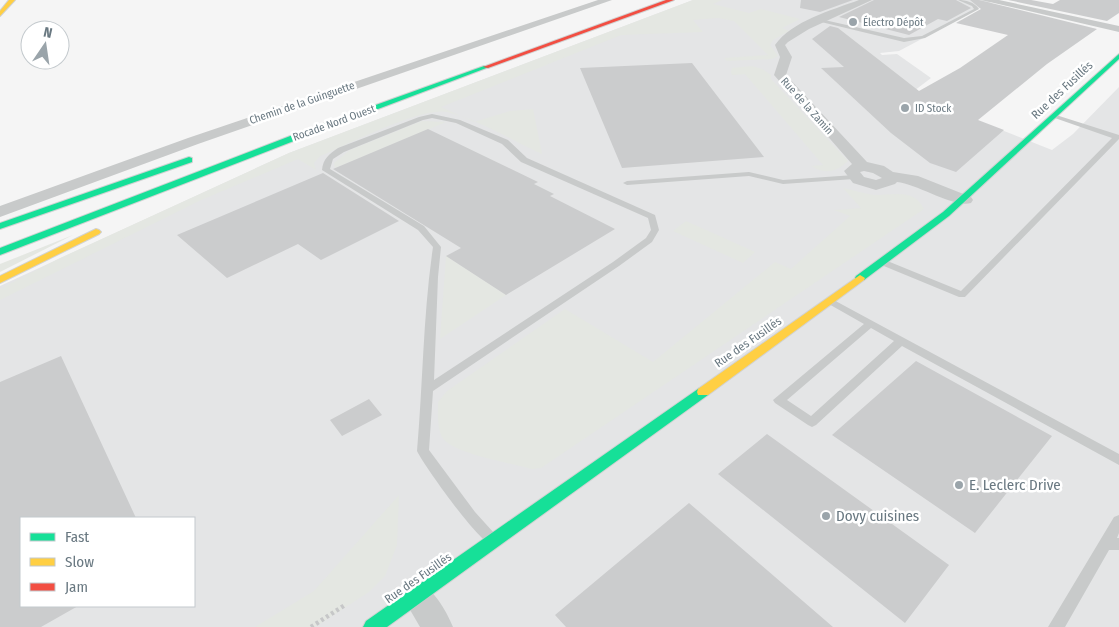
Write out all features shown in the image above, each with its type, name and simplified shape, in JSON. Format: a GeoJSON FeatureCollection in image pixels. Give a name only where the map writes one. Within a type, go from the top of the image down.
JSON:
{"type":"FeatureCollection","features":[{"type":"Feature","properties":{"kind":"main road"},"geometry":{"type":"LineString","coordinates":[[0,14],[12,0]]}},
{"type":"Feature","properties":{"kind":"main road","name":"Rocade Nord Ouest"},"geometry":{"type":"LineString","coordinates":[[384,92],[646,0]]}},
{"type":"Feature","properties":{"kind":"main road","name":"Rocade Nord Ouest"},"geometry":{"type":"LineString","coordinates":[[0,252],[300,135],[671,0]]}},
{"type":"Feature","properties":{"kind":"main road","name":"Rue des Fusillés"},"geometry":{"type":"LineString","coordinates":[[372,627],[830,301],[964,200],[1119,56]]}},
{"type":"Feature","properties":{"kind":"main road"},"geometry":{"type":"LineString","coordinates":[[144,209],[300,135]]}},
{"type":"Feature","properties":{"kind":"main road"},"geometry":{"type":"LineString","coordinates":[[0,226],[203,156],[0,235]]}},
{"type":"Feature","properties":{"kind":"main road"},"geometry":{"type":"LineString","coordinates":[[0,280],[110,225]]}},
{"type":"Feature","properties":{"kind":"street","name":"Chemin de la Guinguette"},"geometry":{"type":"LineString","coordinates":[[0,212],[194,141],[607,0]]}},
{"type":"Feature","properties":{"kind":"street","name":"Rue de la Zamin"},"geometry":{"type":"LineString","coordinates":[[867,0],[820,20],[780,41],[786,57],[780,75],[859,172],[876,168],[889,176],[913,179],[964,200]]}},
{"type":"Feature","properties":{"kind":"street"},"geometry":{"type":"LineString","coordinates":[[986,0],[1119,29]]}},
{"type":"Feature","properties":{"kind":"street"},"geometry":{"type":"LineString","coordinates":[[417,596],[438,627]]}},
{"type":"Feature","properties":{"kind":"lane"},"geometry":{"type":"LineString","coordinates":[[820,20],[886,38],[917,39],[977,9],[974,5],[960,0]]}},
{"type":"Feature","properties":{"kind":"lane"},"geometry":{"type":"LineString","coordinates":[[882,262],[962,295],[1117,137],[1054,116]]}},
{"type":"Feature","properties":{"kind":"lane"},"geometry":{"type":"LineString","coordinates":[[428,389],[649,240],[656,230],[652,217],[524,160],[505,142],[445,117],[421,118],[341,150],[331,156],[326,163],[326,170],[421,228],[437,247],[433,277],[423,451],[470,516],[493,541]]}},
{"type":"Feature","properties":{"kind":"lane"},"geometry":{"type":"LineString","coordinates":[[627,183],[749,174],[783,182],[859,172]]}},
{"type":"Feature","properties":{"kind":"lane"},"geometry":{"type":"LineString","coordinates":[[830,301],[1119,460]]}},
{"type":"Feature","properties":{"kind":"lane"},"geometry":{"type":"LineString","coordinates":[[871,323],[779,400],[812,422],[902,340]]}},
{"type":"Feature","properties":{"kind":"lane"},"geometry":{"type":"LineString","coordinates":[[1056,627],[1112,544],[1119,521]]}},
{"type":"Feature","properties":{"kind":"shaded area"},"geometry":{"type":"Polygon","coordinates":[[[693,0],[995,0],[899,51],[880,53],[882,55],[897,54],[931,78],[910,94],[1052,150],[1073,134],[1119,87],[1119,627],[0,627],[0,286],[289,153],[693,0]]]}},
{"type":"Feature","properties":{"kind":"shaded area"},"geometry":{"type":"Polygon","coordinates":[[[693,0],[722,0],[713,4],[749,13],[761,9],[800,19],[782,28],[789,31],[773,40],[770,45],[778,56],[772,59],[727,61],[724,58],[768,55],[734,21],[718,18],[693,20],[703,32],[621,35],[441,107],[462,116],[447,112],[435,112],[403,120],[320,156],[314,163],[316,170],[298,159],[199,201],[0,300],[0,289],[58,259],[289,153],[693,0]]]}},
{"type":"Feature","properties":{"kind":"shaded area"},"geometry":{"type":"Polygon","coordinates":[[[752,66],[762,69],[771,75],[771,79],[848,161],[831,171],[821,171],[811,166],[823,165],[745,74],[732,75],[732,68],[752,66]]]}},
{"type":"Feature","properties":{"kind":"shaded area"},"geometry":{"type":"Polygon","coordinates":[[[533,109],[542,154],[495,131],[475,122],[510,111],[533,109]]]}},
{"type":"Feature","properties":{"kind":"shaded area"},"geometry":{"type":"Polygon","coordinates":[[[422,121],[446,122],[335,168],[334,163],[350,150],[422,121]]]}},
{"type":"Feature","properties":{"kind":"shaded area"},"geometry":{"type":"Polygon","coordinates":[[[843,188],[875,195],[909,195],[920,202],[924,209],[541,468],[532,469],[470,453],[448,443],[442,437],[440,433],[438,402],[447,391],[565,309],[653,362],[775,262],[791,269],[850,216],[834,210],[861,208],[843,188]]]}},
{"type":"Feature","properties":{"kind":"shaded area"},"geometry":{"type":"Polygon","coordinates":[[[686,221],[755,252],[743,263],[673,231],[686,221]]]}},
{"type":"Feature","properties":{"kind":"shaded area"},"geometry":{"type":"Polygon","coordinates":[[[73,235],[0,272],[0,264],[73,235]]]}},
{"type":"Feature","properties":{"kind":"shaded area"},"geometry":{"type":"Polygon","coordinates":[[[446,256],[506,295],[440,339],[446,256]]]}},
{"type":"Feature","properties":{"kind":"shaded area"},"geometry":{"type":"Polygon","coordinates":[[[399,495],[397,545],[385,576],[369,592],[315,627],[255,627],[314,591],[399,495]]]}},
{"type":"Feature","properties":{"kind":"building"},"geometry":{"type":"Polygon","coordinates":[[[801,0],[853,0],[820,12],[800,8],[801,0]]]}},
{"type":"Feature","properties":{"kind":"building"},"geometry":{"type":"Polygon","coordinates":[[[874,0],[956,0],[971,8],[947,21],[938,19],[909,35],[839,17],[874,0]]]}},
{"type":"Feature","properties":{"kind":"building"},"geometry":{"type":"Polygon","coordinates":[[[970,0],[979,0],[1097,29],[1047,64],[978,120],[1004,130],[956,172],[930,163],[891,133],[821,68],[844,67],[812,39],[830,26],[838,28],[919,91],[960,68],[1008,35],[956,23],[981,9],[970,0]]]}},
{"type":"Feature","properties":{"kind":"building"},"geometry":{"type":"Polygon","coordinates":[[[1008,0],[1031,0],[1053,4],[1060,0],[1119,0],[1119,13],[1107,21],[1008,0]]]}},
{"type":"Feature","properties":{"kind":"building"},"geometry":{"type":"Polygon","coordinates":[[[692,63],[764,157],[622,168],[580,68],[692,63]]]}},
{"type":"Feature","properties":{"kind":"building"},"geometry":{"type":"Polygon","coordinates":[[[428,129],[538,182],[534,184],[554,194],[550,196],[615,229],[506,295],[446,256],[461,248],[333,169],[428,129]]]}},
{"type":"Feature","properties":{"kind":"building"},"geometry":{"type":"Polygon","coordinates":[[[323,173],[399,221],[321,260],[298,244],[227,278],[177,235],[323,173]]]}},
{"type":"Feature","properties":{"kind":"building"},"geometry":{"type":"Polygon","coordinates":[[[61,356],[136,517],[20,517],[20,607],[76,607],[41,627],[0,627],[0,382],[61,356]]]}},
{"type":"Feature","properties":{"kind":"building","name":"E. Leclerc Drive"},"geometry":{"type":"Polygon","coordinates":[[[916,361],[1052,436],[975,533],[832,435],[916,361]]]}},
{"type":"Feature","properties":{"kind":"building"},"geometry":{"type":"Polygon","coordinates":[[[369,399],[382,415],[342,436],[330,420],[369,399]]]}},
{"type":"Feature","properties":{"kind":"building","name":"Dovy cuisines"},"geometry":{"type":"Polygon","coordinates":[[[767,434],[949,565],[905,623],[718,474],[767,434]]]}},
{"type":"Feature","properties":{"kind":"building"},"geometry":{"type":"Polygon","coordinates":[[[689,503],[833,627],[566,627],[555,615],[689,503]]]}},
{"type":"Feature","properties":{"kind":"traffic: fast"},"geometry":{"type":"LineString","coordinates":[[860,278],[946,214],[1119,56]]}},
{"type":"Feature","properties":{"kind":"traffic: fast"},"geometry":{"type":"LineString","coordinates":[[0,252],[301,135],[486,67]]}},
{"type":"Feature","properties":{"kind":"traffic: fast"},"geometry":{"type":"LineString","coordinates":[[0,226],[189,160]]}},
{"type":"Feature","properties":{"kind":"traffic: fast"},"geometry":{"type":"LineString","coordinates":[[372,627],[703,392]]}},
{"type":"Feature","properties":{"kind":"traffic: slow"},"geometry":{"type":"LineString","coordinates":[[0,14],[12,0]]}},
{"type":"Feature","properties":{"kind":"traffic: slow"},"geometry":{"type":"LineString","coordinates":[[0,280],[96,232]]}},
{"type":"Feature","properties":{"kind":"traffic: slow"},"geometry":{"type":"LineString","coordinates":[[703,392],[860,278]]}},
{"type":"Feature","properties":{"kind":"traffic: jam"},"geometry":{"type":"LineString","coordinates":[[486,67],[671,0]]}},
{"type":"Feature","properties":{"kind":"place","name":"Électro Dépôt"},"geometry":{"type":"Point","coordinates":[853,22]}},
{"type":"Feature","properties":{"kind":"place","name":"ID Stock"},"geometry":{"type":"Point","coordinates":[905,108]}},
{"type":"Feature","properties":{"kind":"place","name":"E. Leclerc Drive"},"geometry":{"type":"Point","coordinates":[959,485]}},
{"type":"Feature","properties":{"kind":"place","name":"Dovy cuisines"},"geometry":{"type":"Point","coordinates":[826,516]}}]}
